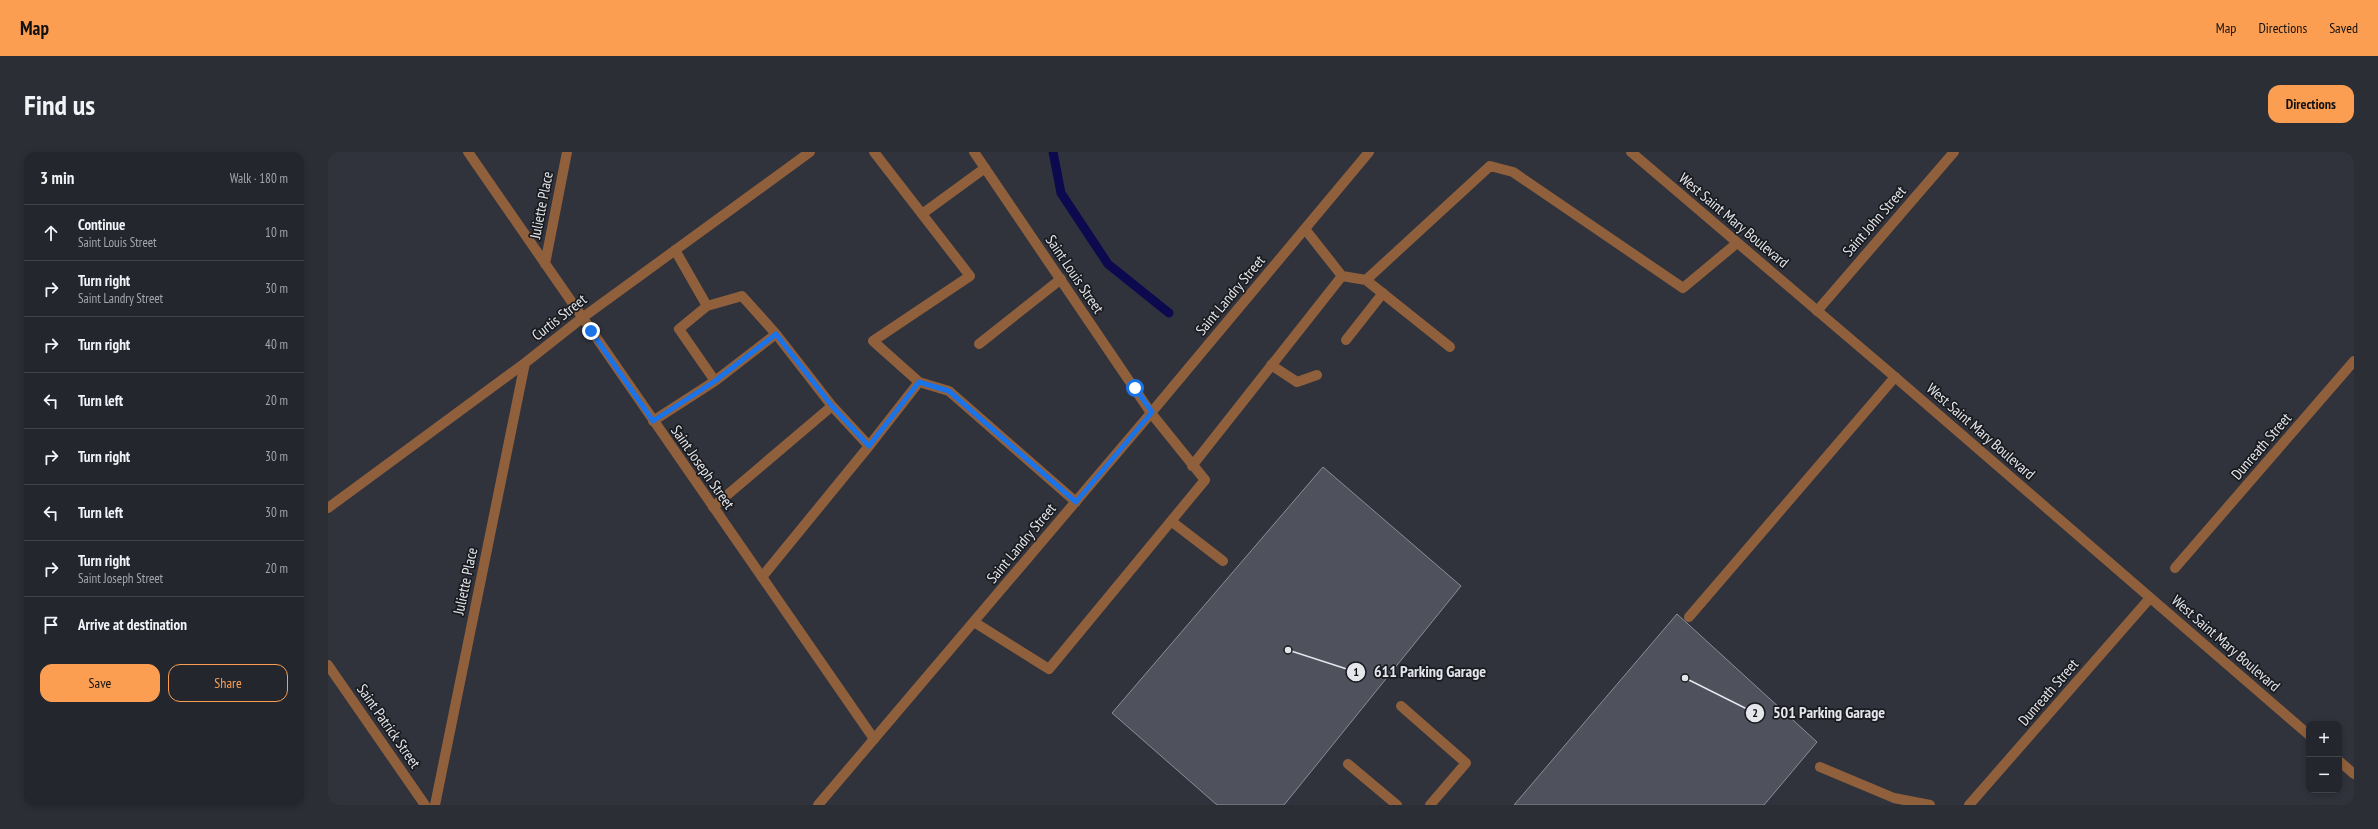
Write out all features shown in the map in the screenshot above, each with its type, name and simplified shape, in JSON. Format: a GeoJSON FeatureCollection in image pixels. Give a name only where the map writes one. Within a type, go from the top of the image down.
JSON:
{"type":"FeatureCollection","features":[{"type":"Feature","properties":{"kind":"street","name":"Saint Joseph Street"},"geometry":{"type":"LineString","coordinates":[[468,152],[544,264],[874,739]]}},
{"type":"Feature","properties":{"kind":"street","name":"Juliette Place"},"geometry":{"type":"LineString","coordinates":[[544,264],[567,152]]}},
{"type":"Feature","properties":{"kind":"street","name":"Curtis Street"},"geometry":{"type":"LineString","coordinates":[[328,508],[525,363],[582,318],[810,152]]}},
{"type":"Feature","properties":{"kind":"street"},"geometry":{"type":"LineString","coordinates":[[874,152],[970,276],[873,341],[919,382],[949,391],[1076,502]]}},
{"type":"Feature","properties":{"kind":"street","name":"Saint Louis Street"},"geometry":{"type":"LineString","coordinates":[[974,152],[1152,412],[1204,480],[1171,521]]}},
{"type":"Feature","properties":{"kind":"street","name":"Saint Landry Street"},"geometry":{"type":"LineString","coordinates":[[818,805],[1152,412],[1369,152]]}},
{"type":"Feature","properties":{"kind":"street","name":"West Saint Mary Boulevard"},"geometry":{"type":"LineString","coordinates":[[1631,152],[1895,377],[2306,732]]}},
{"type":"Feature","properties":{"kind":"street","name":"Saint John Street"},"geometry":{"type":"LineString","coordinates":[[1817,310],[1954,152]]}},
{"type":"Feature","properties":{"kind":"street"},"geometry":{"type":"LineString","coordinates":[[1366,280],[1490,166],[1512,172],[1683,288],[1737,243]]}},
{"type":"Feature","properties":{"kind":"street"},"geometry":{"type":"LineString","coordinates":[[922,214],[985,168]]}},
{"type":"Feature","properties":{"kind":"street"},"geometry":{"type":"LineString","coordinates":[[1305,229],[1342,276],[1366,280],[1450,347]]}},
{"type":"Feature","properties":{"kind":"street"},"geometry":{"type":"LineString","coordinates":[[675,250],[707,306]]}},
{"type":"Feature","properties":{"kind":"street"},"geometry":{"type":"LineString","coordinates":[[1192,466],[1342,276]]}},
{"type":"Feature","properties":{"kind":"street"},"geometry":{"type":"LineString","coordinates":[[979,344],[1061,279]]}},
{"type":"Feature","properties":{"kind":"street"},"geometry":{"type":"LineString","coordinates":[[1346,340],[1383,294]]}},
{"type":"Feature","properties":{"kind":"street"},"geometry":{"type":"LineString","coordinates":[[715,381],[678,329],[707,306],[742,296],[776,334],[832,406],[869,446]]}},
{"type":"Feature","properties":{"kind":"street"},"geometry":{"type":"LineString","coordinates":[[653,421],[715,381],[776,334]]}},
{"type":"Feature","properties":{"kind":"street","name":"Dunreath Street"},"geometry":{"type":"LineString","coordinates":[[2175,568],[2354,361]]}},
{"type":"Feature","properties":{"kind":"street","name":"Juliette Place"},"geometry":{"type":"LineString","coordinates":[[435,805],[525,363]]}},
{"type":"Feature","properties":{"kind":"street"},"geometry":{"type":"LineString","coordinates":[[1271,365],[1297,382],[1317,375]]}},
{"type":"Feature","properties":{"kind":"street"},"geometry":{"type":"LineString","coordinates":[[1689,617],[1895,377]]}},
{"type":"Feature","properties":{"kind":"street"},"geometry":{"type":"LineString","coordinates":[[762,577],[919,382]]}},
{"type":"Feature","properties":{"kind":"street"},"geometry":{"type":"LineString","coordinates":[[713,507],[832,406]]}},
{"type":"Feature","properties":{"kind":"street"},"geometry":{"type":"LineString","coordinates":[[974,622],[1048,669],[1171,521],[1223,561]]}},
{"type":"Feature","properties":{"kind":"street","name":"Dunreath Street"},"geometry":{"type":"LineString","coordinates":[[1969,805],[2150,598]]}},
{"type":"Feature","properties":{"kind":"street","name":"Saint Patrick Street"},"geometry":{"type":"LineString","coordinates":[[328,665],[425,805]]}},
{"type":"Feature","properties":{"kind":"street"},"geometry":{"type":"LineString","coordinates":[[1402,706],[1466,763],[1430,805]]}},
{"type":"Feature","properties":{"kind":"street"},"geometry":{"type":"LineString","coordinates":[[1348,764],[1397,805]]}},
{"type":"Feature","properties":{"kind":"street"},"geometry":{"type":"LineString","coordinates":[[2342,764],[2354,774]]}},
{"type":"Feature","properties":{"kind":"street"},"geometry":{"type":"LineString","coordinates":[[1820,767],[1894,798],[1930,805]]}},
{"type":"Feature","properties":{"kind":"building"},"geometry":{"type":"Polygon","coordinates":[[[1323,467],[1461,586],[1284,805],[1217,805],[1112,713],[1323,467]]]}},
{"type":"Feature","properties":{"kind":"building"},"geometry":{"type":"Polygon","coordinates":[[[1677,614],[1817,742],[1764,805],[1514,805],[1677,614]]]}},
{"type":"Feature","properties":{"kind":"waterway"},"geometry":{"type":"LineString","coordinates":[[1053,152],[1061,193],[1108,264],[1169,313]]}},
{"type":"Feature","properties":{"kind":"place","name":"611 Parking Garage"},"geometry":{"type":"Point","coordinates":[1288,650]}},
{"type":"Feature","properties":{"kind":"place","name":"501 Parking Garage"},"geometry":{"type":"Point","coordinates":[1685,678]}},
{"type":"Feature","properties":{"kind":"route"},"geometry":{"type":"LineString","coordinates":[[591,331],[653,421],[715,381],[776,334],[832,406],[869,446],[919,382],[949,391],[1076,502],[1152,412],[1135,388]]}}]}
